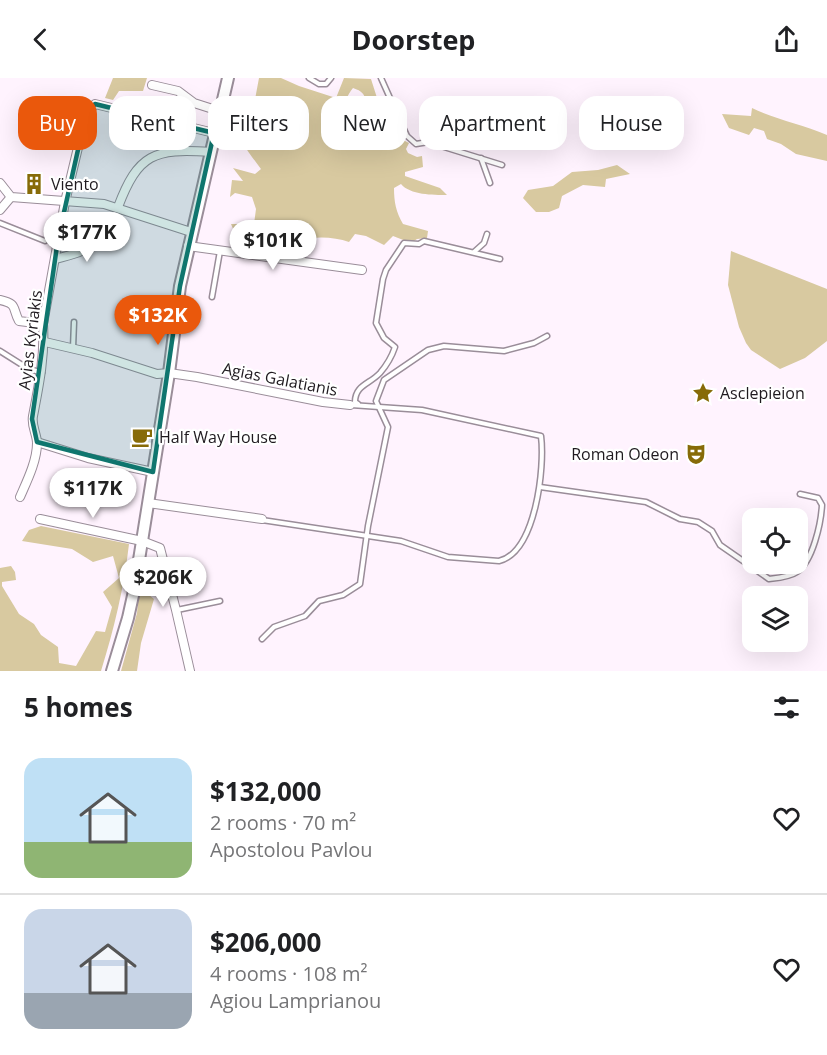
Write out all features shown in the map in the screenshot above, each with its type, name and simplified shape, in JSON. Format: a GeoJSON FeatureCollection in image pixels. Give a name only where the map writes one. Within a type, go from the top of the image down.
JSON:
{"type":"FeatureCollection","features":[{"type":"Feature","properties":{"kind":"main road"},"geometry":{"type":"LineString","coordinates":[[223,96],[228,78]]}},
{"type":"Feature","properties":{"kind":"main road"},"geometry":{"type":"LineString","coordinates":[[112,671],[128,618],[169,373],[180,286],[202,167],[210,152]]}},
{"type":"Feature","properties":{"kind":"street"},"geometry":{"type":"LineString","coordinates":[[152,84],[178,91],[194,103],[208,107]]}},
{"type":"Feature","properties":{"kind":"street","name":"Ayias Kyriakis"},"geometry":{"type":"LineString","coordinates":[[20,497],[38,442],[33,419],[42,373],[44,324],[65,202],[86,114],[95,104],[208,132]]}},
{"type":"Feature","properties":{"kind":"street"},"geometry":{"type":"LineString","coordinates":[[118,207],[131,178],[151,156],[160,152],[210,152]]}},
{"type":"Feature","properties":{"kind":"street"},"geometry":{"type":"LineString","coordinates":[[0,183],[11,197],[104,204],[191,232]]}},
{"type":"Feature","properties":{"kind":"street"},"geometry":{"type":"LineString","coordinates":[[0,210],[11,197]]}},
{"type":"Feature","properties":{"kind":"street"},"geometry":{"type":"LineString","coordinates":[[55,259],[79,253],[91,246],[95,238],[58,239]]}},
{"type":"Feature","properties":{"kind":"street"},"geometry":{"type":"LineString","coordinates":[[188,246],[362,270]]}},
{"type":"Feature","properties":{"kind":"street"},"geometry":{"type":"LineString","coordinates":[[0,300],[13,305],[20,321],[44,324]]}},
{"type":"Feature","properties":{"kind":"street","name":"Agias Galatianis"},"geometry":{"type":"LineString","coordinates":[[45,342],[92,353],[157,374],[169,373],[197,377],[323,402],[354,404]]}},
{"type":"Feature","properties":{"kind":"street"},"geometry":{"type":"LineString","coordinates":[[38,442],[88,458],[153,472]]}},
{"type":"Feature","properties":{"kind":"street"},"geometry":{"type":"LineString","coordinates":[[148,503],[262,519]]}},
{"type":"Feature","properties":{"kind":"street"},"geometry":{"type":"LineString","coordinates":[[40,519],[142,541],[160,548],[190,671]]}},
{"type":"Feature","properties":{"kind":"lane"},"geometry":{"type":"LineString","coordinates":[[309,78],[319,84],[326,84],[331,78]]}},
{"type":"Feature","properties":{"kind":"lane"},"geometry":{"type":"LineString","coordinates":[[381,78],[407,136],[416,144],[428,142],[502,165]]}},
{"type":"Feature","properties":{"kind":"lane"},"geometry":{"type":"LineString","coordinates":[[481,158],[490,183]]}},
{"type":"Feature","properties":{"kind":"lane"},"geometry":{"type":"LineString","coordinates":[[0,223],[45,241]]}},
{"type":"Feature","properties":{"kind":"lane"},"geometry":{"type":"LineString","coordinates":[[474,252],[484,243],[487,234]]}},
{"type":"Feature","properties":{"kind":"lane"},"geometry":{"type":"LineString","coordinates":[[262,519],[338,533],[401,541],[448,557],[486,561],[507,559],[513,554],[523,540],[540,487],[543,447],[541,436],[422,410],[354,404],[355,393],[379,374],[395,347],[379,332],[376,323],[383,279],[404,243],[413,245],[424,241],[500,259]]}},
{"type":"Feature","properties":{"kind":"lane"},"geometry":{"type":"LineString","coordinates":[[212,297],[220,250]]}},
{"type":"Feature","properties":{"kind":"lane"},"geometry":{"type":"LineString","coordinates":[[73,349],[74,322]]}},
{"type":"Feature","properties":{"kind":"lane"},"geometry":{"type":"LineString","coordinates":[[262,639],[274,627],[305,616],[319,601],[343,595],[360,584],[388,427],[376,401],[384,380],[429,350],[444,346],[504,351],[534,343],[547,336]]}},
{"type":"Feature","properties":{"kind":"lane"},"geometry":{"type":"LineString","coordinates":[[0,351],[27,368],[42,373]]}},
{"type":"Feature","properties":{"kind":"lane"},"geometry":{"type":"LineString","coordinates":[[540,487],[646,502],[680,519],[698,522],[712,531],[720,545],[769,579],[797,573],[811,552],[822,505],[818,498],[800,494]]}},
{"type":"Feature","properties":{"kind":"lane"},"geometry":{"type":"LineString","coordinates":[[176,610],[220,601]]}},
{"type":"Feature","properties":{"kind":"highlighted area"},"geometry":{"type":"Polygon","coordinates":[[[95,104],[214,133],[180,286],[153,472],[37,442],[32,419],[58,239],[86,114],[95,104]]]}},
{"type":"Feature","properties":{"kind":"shaded area"},"geometry":{"type":"Polygon","coordinates":[[[113,78],[147,78],[143,91],[119,91],[116,96],[105,98],[113,78]]]}},
{"type":"Feature","properties":{"kind":"shaded area"},"geometry":{"type":"Polygon","coordinates":[[[259,78],[281,78],[330,96],[321,96],[321,150],[406,150],[417,157],[422,156],[423,167],[405,172],[405,176],[440,188],[447,195],[416,192],[401,184],[394,188],[394,193],[397,211],[403,224],[428,231],[427,238],[417,239],[411,243],[393,236],[384,245],[366,236],[355,234],[349,242],[319,238],[301,240],[285,249],[263,250],[241,247],[231,224],[254,224],[256,209],[252,197],[235,193],[230,197],[232,180],[243,181],[233,168],[255,174],[261,169],[247,150],[309,150],[309,96],[256,96],[259,78]]]}},
{"type":"Feature","properties":{"kind":"shaded area"},"geometry":{"type":"Polygon","coordinates":[[[344,78],[371,79],[376,96],[364,96],[359,90],[353,88],[349,96],[337,96],[344,78]]]}},
{"type":"Feature","properties":{"kind":"shaded area"},"geometry":{"type":"Polygon","coordinates":[[[752,108],[827,135],[827,161],[796,154],[781,144],[767,139],[764,131],[754,128],[749,135],[729,128],[722,114],[751,116],[752,108]]]}},
{"type":"Feature","properties":{"kind":"shaded area"},"geometry":{"type":"Polygon","coordinates":[[[617,165],[630,174],[606,179],[605,187],[583,185],[562,196],[559,208],[549,212],[536,212],[523,198],[528,190],[553,186],[572,172],[598,170],[617,165]]]}},
{"type":"Feature","properties":{"kind":"shaded area"},"geometry":{"type":"Polygon","coordinates":[[[731,251],[827,289],[827,341],[805,358],[780,369],[751,350],[739,327],[728,285],[731,251]]]}},
{"type":"Feature","properties":{"kind":"shaded area"},"geometry":{"type":"Polygon","coordinates":[[[41,526],[129,544],[118,608],[101,671],[0,671],[0,568],[11,566],[15,572],[16,580],[2,582],[2,586],[19,614],[34,624],[41,635],[58,647],[59,663],[76,666],[96,631],[105,632],[112,607],[103,592],[119,578],[113,556],[93,562],[72,549],[22,541],[29,530],[41,526]]]}},
{"type":"Feature","properties":{"kind":"shaded area"},"geometry":{"type":"Polygon","coordinates":[[[140,582],[148,587],[149,595],[154,599],[141,643],[137,671],[121,671],[137,613],[140,582]]]}},
{"type":"Feature","properties":{"kind":"place","name":"Viento"},"geometry":{"type":"Point","coordinates":[34,184]}},
{"type":"Feature","properties":{"kind":"place","name":"Asclepieion"},"geometry":{"type":"Point","coordinates":[703,393]}},
{"type":"Feature","properties":{"kind":"place","name":"Half Way House"},"geometry":{"type":"Point","coordinates":[142,437]}},
{"type":"Feature","properties":{"kind":"place","name":"Roman Odeon"},"geometry":{"type":"Point","coordinates":[696,454]}}]}
